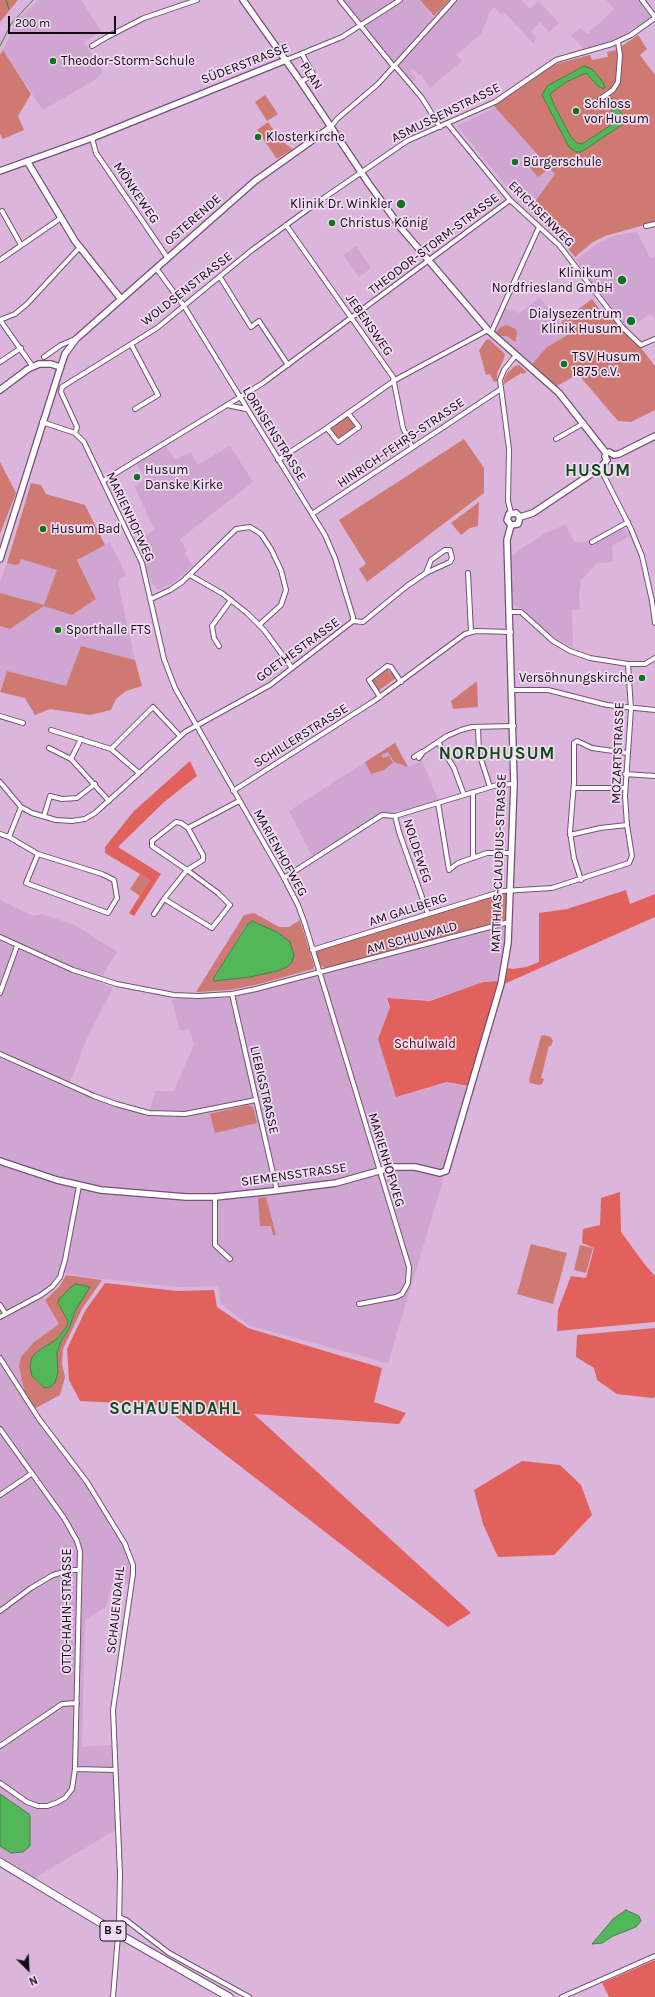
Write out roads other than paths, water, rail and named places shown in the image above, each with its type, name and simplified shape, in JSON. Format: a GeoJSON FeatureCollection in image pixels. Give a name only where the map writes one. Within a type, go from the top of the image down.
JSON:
{"type":"FeatureCollection","features":[{"type":"Feature","properties":{"kind":"highway","name":"B 5"},"geometry":{"type":"LineString","coordinates":[[0,1862],[124,1937],[229,1997]]}},
{"type":"Feature","properties":{"kind":"main road","name":"PLAN"},"geometry":{"type":"LineString","coordinates":[[243,0],[401,228],[489,332],[559,392],[606,453]]}},
{"type":"Feature","properties":{"kind":"main road","name":"SÜDERSTRASSE"},"geometry":{"type":"LineString","coordinates":[[0,170],[92,138],[286,60]]}},
{"type":"Feature","properties":{"kind":"main road","name":"OSTERENDE"},"geometry":{"type":"LineString","coordinates":[[0,559],[60,367],[65,354],[76,339],[167,257],[255,181],[331,126]]}},
{"type":"Feature","properties":{"kind":"main road"},"geometry":{"type":"LineString","coordinates":[[27,161],[80,247],[121,299]]}},
{"type":"Feature","properties":{"kind":"main road"},"geometry":{"type":"LineString","coordinates":[[1,388],[33,367],[46,363],[60,367]]}},
{"type":"Feature","properties":{"kind":"main road"},"geometry":{"type":"LineString","coordinates":[[520,518],[533,513],[600,468],[607,460],[613,459],[614,455],[626,451],[655,436]]}},
{"type":"Feature","properties":{"kind":"main road"},"geometry":{"type":"LineString","coordinates":[[607,460],[605,456],[606,453],[610,452],[614,455]]}},
{"type":"Feature","properties":{"kind":"main road"},"geometry":{"type":"LineString","coordinates":[[511,513],[516,513],[520,518]]}},
{"type":"Feature","properties":{"kind":"main road","name":"MATTHIAS-CLAUDIUS-STRASSE"},"geometry":{"type":"LineString","coordinates":[[446,1171],[501,984],[507,955],[514,784],[514,726],[507,537],[511,525],[507,520],[511,513]]}},
{"type":"Feature","properties":{"kind":"main road"},"geometry":{"type":"LineString","coordinates":[[511,525],[518,524],[520,518]]}},
{"type":"Feature","properties":{"kind":"main road","name":"SIEMENSSTRASSE"},"geometry":{"type":"LineString","coordinates":[[0,1161],[31,1173],[79,1186],[143,1195],[214,1197],[277,1191],[336,1183],[393,1166],[415,1167],[440,1173],[446,1171]]}},
{"type":"Feature","properties":{"kind":"street"},"geometry":{"type":"LineString","coordinates":[[92,46],[144,18],[197,0]]}},
{"type":"Feature","properties":{"kind":"street"},"geometry":{"type":"LineString","coordinates":[[340,0],[360,26],[422,98],[440,127]]}},
{"type":"Feature","properties":{"kind":"street","name":"SÜDERSTRASSE"},"geometry":{"type":"LineString","coordinates":[[286,60],[342,37],[400,0]]}},
{"type":"Feature","properties":{"kind":"street"},"geometry":{"type":"LineString","coordinates":[[331,126],[395,66],[435,18],[454,0]]}},
{"type":"Feature","properties":{"kind":"street"},"geometry":{"type":"LineString","coordinates":[[642,0],[653,11],[655,17]]}},
{"type":"Feature","properties":{"kind":"street","name":"ASMUSSENSTRASSE"},"geometry":{"type":"LineString","coordinates":[[361,172],[407,141],[505,96],[559,58],[618,42],[655,17]]}},
{"type":"Feature","properties":{"kind":"street"},"geometry":{"type":"LineString","coordinates":[[600,98],[613,90],[618,82],[620,55],[618,42]]}},
{"type":"Feature","properties":{"kind":"street"},"geometry":{"type":"LineString","coordinates":[[301,82],[313,74],[302,54]]}},
{"type":"Feature","properties":{"kind":"street","name":"ERICHSENWEG"},"geometry":{"type":"LineString","coordinates":[[447,123],[510,200],[559,245],[623,328],[641,344],[655,339]]}},
{"type":"Feature","properties":{"kind":"street","name":"MÖNKEWEG"},"geometry":{"type":"LineString","coordinates":[[92,138],[96,153],[167,257]]}},
{"type":"Feature","properties":{"kind":"street","name":"WOLDSENSTRASSE"},"geometry":{"type":"LineString","coordinates":[[75,433],[77,427],[62,394],[61,388],[157,328],[286,225],[361,172]]}},
{"type":"Feature","properties":{"kind":"street","name":"THEODOR-STORM-STRASSE"},"geometry":{"type":"LineString","coordinates":[[103,481],[226,405],[240,398],[288,365],[510,200]]}},
{"type":"Feature","properties":{"kind":"street"},"geometry":{"type":"LineString","coordinates":[[2,212],[21,245]]}},
{"type":"Feature","properties":{"kind":"street"},"geometry":{"type":"LineString","coordinates":[[0,260],[61,218]]}},
{"type":"Feature","properties":{"kind":"street"},"geometry":{"type":"LineString","coordinates":[[646,226],[655,224]]}},
{"type":"Feature","properties":{"kind":"street","name":"JEBENSWEG"},"geometry":{"type":"LineString","coordinates":[[286,225],[395,380],[403,428],[412,447]]}},
{"type":"Feature","properties":{"kind":"street"},"geometry":{"type":"LineString","coordinates":[[278,460],[327,428],[395,380],[489,332],[539,227]]}},
{"type":"Feature","properties":{"kind":"street"},"geometry":{"type":"LineString","coordinates":[[33,367],[0,320],[14,314],[27,304],[80,247]]}},
{"type":"Feature","properties":{"kind":"street","name":"LORNSENSTRASSE"},"geometry":{"type":"LineString","coordinates":[[156,268],[184,306],[312,514],[333,553],[353,621]]}},
{"type":"Feature","properties":{"kind":"street"},"geometry":{"type":"LineString","coordinates":[[220,277],[251,326],[259,322],[288,365]]}},
{"type":"Feature","properties":{"kind":"street","name":"OSTERENDE"},"geometry":{"type":"LineString","coordinates":[[44,357],[61,344],[76,339]]}},
{"type":"Feature","properties":{"kind":"street"},"geometry":{"type":"LineString","coordinates":[[131,344],[158,395],[135,409]]}},
{"type":"Feature","properties":{"kind":"street"},"geometry":{"type":"LineString","coordinates":[[0,362],[21,348]]}},
{"type":"Feature","properties":{"kind":"street","name":"MATTHIAS-CLAUDIUS-STRASSE"},"geometry":{"type":"LineString","coordinates":[[511,513],[508,501],[509,449],[501,389],[502,374],[516,355]]}},
{"type":"Feature","properties":{"kind":"street","name":"HINRICH-FEHRS-STRASSE"},"geometry":{"type":"LineString","coordinates":[[312,514],[501,389]]}},
{"type":"Feature","properties":{"kind":"street"},"geometry":{"type":"LineString","coordinates":[[226,405],[246,409]]}},
{"type":"Feature","properties":{"kind":"street"},"geometry":{"type":"LineString","coordinates":[[327,428],[338,442],[359,427],[348,413]]}},
{"type":"Feature","properties":{"kind":"street"},"geometry":{"type":"LineString","coordinates":[[42,422],[75,433]]}},
{"type":"Feature","properties":{"kind":"street"},"geometry":{"type":"LineString","coordinates":[[556,439],[584,423]]}},
{"type":"Feature","properties":{"kind":"street","name":"MARIENHOFWEG"},"geometry":{"type":"LineString","coordinates":[[75,433],[84,442],[140,559],[151,599],[166,668],[177,693],[284,878],[298,905],[378,1170],[409,1267],[408,1283],[402,1294],[396,1297],[359,1304]]}},
{"type":"Feature","properties":{"kind":"street"},"geometry":{"type":"LineString","coordinates":[[600,468],[628,522],[642,556],[652,601],[655,623]]}},
{"type":"Feature","properties":{"kind":"street"},"geometry":{"type":"LineString","coordinates":[[592,542],[628,522]]}},
{"type":"Feature","properties":{"kind":"street"},"geometry":{"type":"LineString","coordinates":[[151,599],[174,588],[236,529],[248,527],[258,531],[265,539],[277,560],[286,590],[281,605],[259,625]]}},
{"type":"Feature","properties":{"kind":"street","name":"GOETHESTRASSE"},"geometry":{"type":"LineString","coordinates":[[21,807],[56,820],[72,821],[85,819],[109,801],[180,736],[195,726],[250,697],[292,668],[353,621],[363,622],[397,594],[426,573],[451,561],[450,550],[445,550],[431,560],[426,573]]}},
{"type":"Feature","properties":{"kind":"street"},"geometry":{"type":"LineString","coordinates":[[468,573],[471,632],[511,632]]}},
{"type":"Feature","properties":{"kind":"street"},"geometry":{"type":"LineString","coordinates":[[190,574],[231,600],[259,625],[292,668]]}},
{"type":"Feature","properties":{"kind":"street"},"geometry":{"type":"LineString","coordinates":[[219,646],[214,638],[212,626],[231,600]]}},
{"type":"Feature","properties":{"kind":"street"},"geometry":{"type":"LineString","coordinates":[[510,612],[521,612],[547,636],[575,653],[599,661],[645,664],[655,658]]}},
{"type":"Feature","properties":{"kind":"street","name":"SCHILLERSTRASSE"},"geometry":{"type":"LineString","coordinates":[[233,791],[380,697],[462,636],[471,632]]}},
{"type":"Feature","properties":{"kind":"street","name":"MOZARTSTRASSE"},"geometry":{"type":"LineString","coordinates":[[510,890],[544,889],[581,880],[622,866],[630,861],[632,853],[627,825],[625,788],[631,709],[628,664]]}},
{"type":"Feature","properties":{"kind":"street"},"geometry":{"type":"LineString","coordinates":[[380,697],[369,680],[387,666],[391,667],[401,682]]}},
{"type":"Feature","properties":{"kind":"street"},"geometry":{"type":"LineString","coordinates":[[512,690],[548,690],[600,704],[631,709],[655,710]]}},
{"type":"Feature","properties":{"kind":"street"},"geometry":{"type":"LineString","coordinates":[[111,749],[153,707],[180,736]]}},
{"type":"Feature","properties":{"kind":"street"},"geometry":{"type":"LineString","coordinates":[[0,716],[22,723]]}},
{"type":"Feature","properties":{"kind":"street"},"geometry":{"type":"LineString","coordinates":[[416,758],[455,732],[478,727],[514,726]]}},
{"type":"Feature","properties":{"kind":"street"},"geometry":{"type":"LineString","coordinates":[[478,727],[479,753],[490,787]]}},
{"type":"Feature","properties":{"kind":"street"},"geometry":{"type":"LineString","coordinates":[[51,730],[111,749],[140,773]]}},
{"type":"Feature","properties":{"kind":"street"},"geometry":{"type":"LineString","coordinates":[[71,759],[81,740]]}},
{"type":"Feature","properties":{"kind":"street"},"geometry":{"type":"LineString","coordinates":[[581,880],[574,858],[570,835],[574,788],[575,741],[592,748],[627,753]]}},
{"type":"Feature","properties":{"kind":"street"},"geometry":{"type":"LineString","coordinates":[[438,742],[454,768],[464,795]]}},
{"type":"Feature","properties":{"kind":"street"},"geometry":{"type":"LineString","coordinates":[[49,748],[71,759],[109,801]]}},
{"type":"Feature","properties":{"kind":"street"},"geometry":{"type":"LineString","coordinates":[[625,774],[655,776]]}},
{"type":"Feature","properties":{"kind":"street"},"geometry":{"type":"LineString","coordinates":[[0,782],[21,807],[9,837]]}},
{"type":"Feature","properties":{"kind":"street"},"geometry":{"type":"LineString","coordinates":[[44,816],[50,796],[70,800],[84,794],[95,784]]}},
{"type":"Feature","properties":{"kind":"street"},"geometry":{"type":"LineString","coordinates":[[284,878],[378,817],[386,814],[395,816],[490,787],[503,784],[514,784]]}},
{"type":"Feature","properties":{"kind":"street"},"geometry":{"type":"LineString","coordinates":[[574,788],[625,788]]}},
{"type":"Feature","properties":{"kind":"street"},"geometry":{"type":"LineString","coordinates":[[473,792],[473,858]]}},
{"type":"Feature","properties":{"kind":"street"},"geometry":{"type":"LineString","coordinates":[[188,828],[239,801]]}},
{"type":"Feature","properties":{"kind":"street"},"geometry":{"type":"LineString","coordinates":[[438,803],[449,870],[458,862],[487,853],[512,853]]}},
{"type":"Feature","properties":{"kind":"street","name":"NOLDEWEG"},"geometry":{"type":"LineString","coordinates":[[395,816],[399,832],[428,914]]}},
{"type":"Feature","properties":{"kind":"street"},"geometry":{"type":"LineString","coordinates":[[154,914],[164,899],[187,870],[203,860],[203,855],[188,828],[181,823],[176,822],[152,841],[152,846],[187,870],[213,888],[230,905],[216,925],[212,928],[164,899]]}},
{"type":"Feature","properties":{"kind":"street"},"geometry":{"type":"LineString","coordinates":[[570,835],[595,828],[627,825]]}},
{"type":"Feature","properties":{"kind":"street"},"geometry":{"type":"LineString","coordinates":[[0,834],[9,837],[38,854],[102,874],[114,880],[118,898],[108,913],[26,883],[38,854]]}},
{"type":"Feature","properties":{"kind":"street","name":"AM GALLBERG"},"geometry":{"type":"LineString","coordinates":[[312,950],[510,890]]}},
{"type":"Feature","properties":{"kind":"street","name":"AM SCHULWALD"},"geometry":{"type":"LineString","coordinates":[[0,936],[17,946],[73,970],[124,986],[180,996],[232,994],[509,922]]}},
{"type":"Feature","properties":{"kind":"street"},"geometry":{"type":"LineString","coordinates":[[0,993],[17,946]]}},
{"type":"Feature","properties":{"kind":"street","name":"LIEBIGSTRASSE"},"geometry":{"type":"LineString","coordinates":[[232,994],[277,1191]]}},
{"type":"Feature","properties":{"kind":"street"},"geometry":{"type":"LineString","coordinates":[[0,1054],[94,1096],[149,1113],[185,1114],[256,1100]]}},
{"type":"Feature","properties":{"kind":"street"},"geometry":{"type":"LineString","coordinates":[[0,1317],[41,1295],[52,1287],[60,1277],[65,1260],[79,1186]]}},
{"type":"Feature","properties":{"kind":"street"},"geometry":{"type":"LineString","coordinates":[[214,1197],[215,1245],[230,1259]]}},
{"type":"Feature","properties":{"kind":"street"},"geometry":{"type":"LineString","coordinates":[[0,1305],[5,1314]]}},
{"type":"Feature","properties":{"kind":"street","name":"SCHAUENDAHL"},"geometry":{"type":"LineString","coordinates":[[0,1358],[39,1419],[88,1482],[130,1555],[133,1574],[113,1710],[114,1770],[118,1831],[119,1918],[113,1997]]}},
{"type":"Feature","properties":{"kind":"street","name":"OTTO-HAHN-STRASSE"},"geometry":{"type":"LineString","coordinates":[[0,1430],[64,1518],[77,1540],[80,1550],[75,1769],[72,1789],[65,1798],[47,1806],[38,1806],[27,1802],[0,1783]]}},
{"type":"Feature","properties":{"kind":"street"},"geometry":{"type":"LineString","coordinates":[[0,1496],[32,1474]]}},
{"type":"Feature","properties":{"kind":"street"},"geometry":{"type":"LineString","coordinates":[[0,1612],[31,1588],[53,1575],[70,1570],[80,1570]]}},
{"type":"Feature","properties":{"kind":"street"},"geometry":{"type":"LineString","coordinates":[[0,1746],[62,1704],[77,1703]]}},
{"type":"Feature","properties":{"kind":"street"},"geometry":{"type":"LineString","coordinates":[[75,1769],[114,1770]]}},
{"type":"Feature","properties":{"kind":"street"},"geometry":{"type":"LineString","coordinates":[[119,1918],[126,1920],[169,1953],[249,1997]]}},
{"type":"Feature","properties":{"kind":"street"},"geometry":{"type":"LineString","coordinates":[[562,1997],[655,1956]]}},
{"type":"Feature","properties":{"kind":"waterway"},"geometry":{"type":"LineString","coordinates":[[6,0],[9,9]]}},
{"type":"Feature","properties":{"kind":"waterway"},"geometry":{"type":"LineString","coordinates":[[0,46],[11,24],[33,0]]}},
{"type":"Feature","properties":{"kind":"place","name":"Theodor-Storm-Schule"},"geometry":{"type":"Point","coordinates":[53,61]}},
{"type":"Feature","properties":{"kind":"place","name":"Schloss vor Husum"},"geometry":{"type":"Point","coordinates":[576,111]}},
{"type":"Feature","properties":{"kind":"place","name":"Klosterkirche"},"geometry":{"type":"Point","coordinates":[258,137]}},
{"type":"Feature","properties":{"kind":"place","name":"Bürgerschule"},"geometry":{"type":"Point","coordinates":[515,162]}},
{"type":"Feature","properties":{"kind":"place","name":"Klinik Dr. Winkler"},"geometry":{"type":"Point","coordinates":[401,204]}},
{"type":"Feature","properties":{"kind":"place","name":"Christus König"},"geometry":{"type":"Point","coordinates":[332,223]}},
{"type":"Feature","properties":{"kind":"place","name":"Klinikum Nordfriesland GmbH"},"geometry":{"type":"Point","coordinates":[622,280]}},
{"type":"Feature","properties":{"kind":"place","name":"Dialysezentrum Klinik Husum"},"geometry":{"type":"Point","coordinates":[631,321]}},
{"type":"Feature","properties":{"kind":"place","name":"TSV Husum 1875 e.V."},"geometry":{"type":"Point","coordinates":[564,364]}},
{"type":"Feature","properties":{"kind":"place","name":"Husum Danske Kirke"},"geometry":{"type":"Point","coordinates":[137,477]}},
{"type":"Feature","properties":{"kind":"place","name":"Husum Bad"},"geometry":{"type":"Point","coordinates":[43,529]}},
{"type":"Feature","properties":{"kind":"place","name":"Sporthalle FTS"},"geometry":{"type":"Point","coordinates":[58,630]}},
{"type":"Feature","properties":{"kind":"place","name":"Versöhnungskirche"},"geometry":{"type":"Point","coordinates":[642,678]}},
{"type":"Feature","properties":{"kind":"district","name":"HUSUM"},"geometry":{"type":"Point","coordinates":[598,471]}},
{"type":"Feature","properties":{"kind":"district","name":"NORDHUSUM"},"geometry":{"type":"Point","coordinates":[497,754]}},
{"type":"Feature","properties":{"kind":"district","name":"SCHAUENDAHL"},"geometry":{"type":"Point","coordinates":[175,1409]}},
{"type":"Feature","properties":{"kind":"park label","name":"Schulwald"},"geometry":{"type":"Point","coordinates":[425,1044]}}]}
